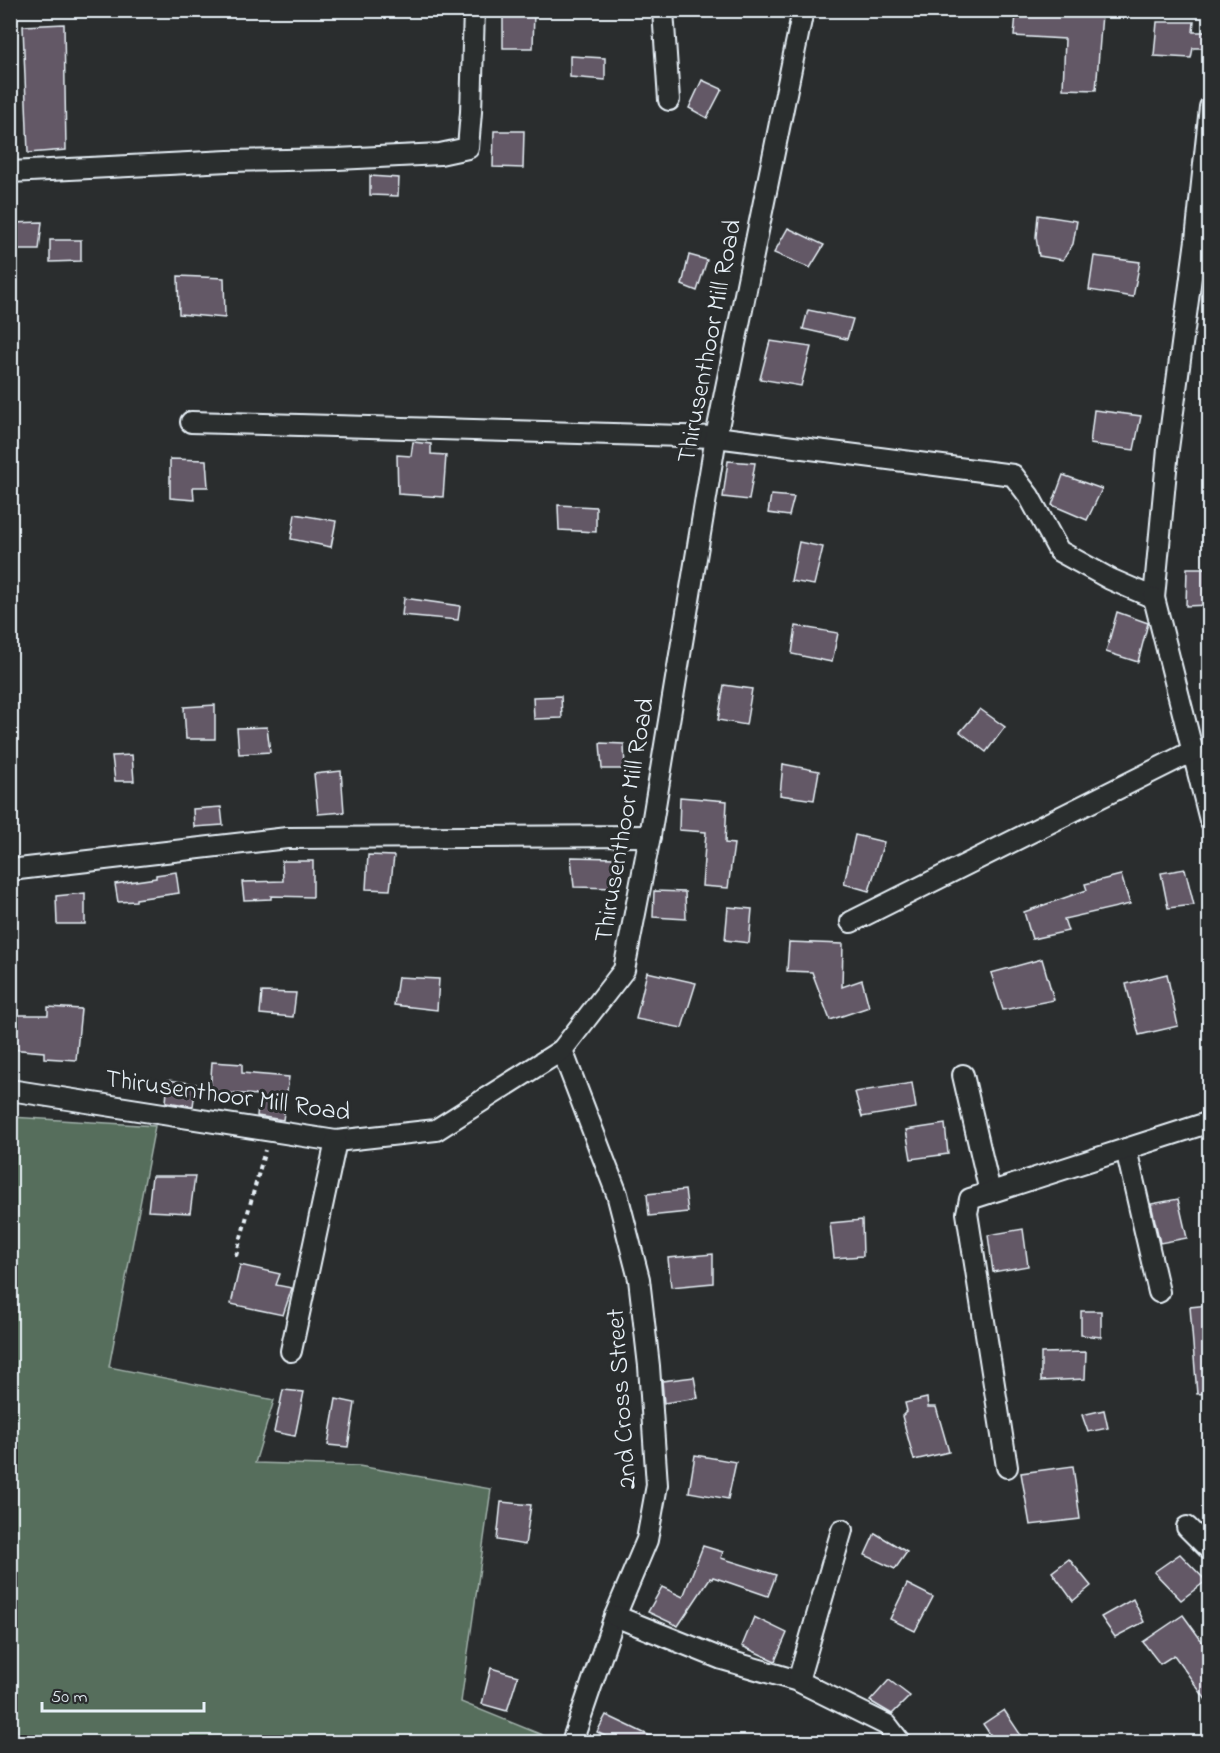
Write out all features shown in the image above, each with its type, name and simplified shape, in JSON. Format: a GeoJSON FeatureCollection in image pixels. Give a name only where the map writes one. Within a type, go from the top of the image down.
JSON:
{"type":"FeatureCollection","features":[{"type":"Feature","properties":{"kind":"street"},"geometry":{"type":"LineString","coordinates":[[10,172],[228,161],[428,155],[468,148],[474,10]]}},
{"type":"Feature","properties":{"kind":"street"},"geometry":{"type":"LineString","coordinates":[[663,10],[669,100]]}},
{"type":"Feature","properties":{"kind":"street","name":"Thirusenthoor Mill Road"},"geometry":{"type":"LineString","coordinates":[[10,1090],[336,1141],[436,1130],[562,1050],[624,970],[650,836],[716,437],[803,10]]}},
{"type":"Feature","properties":{"kind":"street"},"geometry":{"type":"LineString","coordinates":[[1209,107],[1196,240],[1168,449],[1154,598],[1209,820]]}},
{"type":"Feature","properties":{"kind":"street"},"geometry":{"type":"LineString","coordinates":[[191,422],[716,437],[1012,475],[1029,496],[1059,551],[1110,579],[1154,598]]}},
{"type":"Feature","properties":{"kind":"street"},"geometry":{"type":"LineString","coordinates":[[851,922],[1193,751]]}},
{"type":"Feature","properties":{"kind":"street"},"geometry":{"type":"LineString","coordinates":[[10,870],[287,838],[650,836]]}},
{"type":"Feature","properties":{"kind":"street","name":"2nd Cross Street"},"geometry":{"type":"LineString","coordinates":[[562,1050],[617,1194],[639,1279],[649,1366],[657,1485],[647,1540],[615,1616],[573,1743]]}},
{"type":"Feature","properties":{"kind":"street"},"geometry":{"type":"LineString","coordinates":[[963,1075],[990,1192]]}},
{"type":"Feature","properties":{"kind":"street"},"geometry":{"type":"LineString","coordinates":[[1007,1467],[967,1213],[970,1198],[1209,1122]]}},
{"type":"Feature","properties":{"kind":"street"},"geometry":{"type":"LineString","coordinates":[[291,1351],[336,1141]]}},
{"type":"Feature","properties":{"kind":"street"},"geometry":{"type":"LineString","coordinates":[[1126,1149],[1159,1292]]}},
{"type":"Feature","properties":{"kind":"street"},"geometry":{"type":"LineString","coordinates":[[1187,1527],[1209,1550]]}},
{"type":"Feature","properties":{"kind":"street"},"geometry":{"type":"LineString","coordinates":[[798,1681],[842,1530]]}},
{"type":"Feature","properties":{"kind":"street"},"geometry":{"type":"LineString","coordinates":[[615,1616],[722,1659],[798,1681],[887,1725],[900,1743]]}},
{"type":"Feature","properties":{"kind":"path"},"geometry":{"type":"LineString","coordinates":[[236,1256],[270,1131]]}},
{"type":"Feature","properties":{"kind":"green space"},"geometry":{"type":"Polygon","coordinates":[[[11,1117],[155,1126],[109,1367],[274,1400],[255,1463],[359,1466],[491,1489],[461,1702],[547,1737],[545,1742],[11,1742],[11,1117]]]}},
{"type":"Feature","properties":{"kind":"building"},"geometry":{"type":"Polygon","coordinates":[[[534,10],[533,48],[503,48],[503,11],[534,10]]]}},
{"type":"Feature","properties":{"kind":"building"},"geometry":{"type":"Polygon","coordinates":[[[1069,12],[1102,14],[1096,90],[1063,89],[1065,39],[1014,36],[1016,14],[1069,16],[1069,12]]]}},
{"type":"Feature","properties":{"kind":"building"},"geometry":{"type":"Polygon","coordinates":[[[1157,22],[1194,22],[1193,32],[1207,32],[1205,48],[1193,48],[1191,58],[1154,56],[1157,22]]]}},
{"type":"Feature","properties":{"kind":"building"},"geometry":{"type":"Polygon","coordinates":[[[64,24],[66,150],[28,153],[23,26],[64,24]]]}},
{"type":"Feature","properties":{"kind":"building"},"geometry":{"type":"Polygon","coordinates":[[[570,56],[605,58],[605,80],[570,77],[570,56]]]}},
{"type":"Feature","properties":{"kind":"building"},"geometry":{"type":"Polygon","coordinates":[[[702,80],[722,89],[707,118],[689,108],[702,80]]]}},
{"type":"Feature","properties":{"kind":"building"},"geometry":{"type":"Polygon","coordinates":[[[494,131],[524,131],[523,168],[493,167],[494,131]]]}},
{"type":"Feature","properties":{"kind":"building"},"geometry":{"type":"Polygon","coordinates":[[[370,176],[399,178],[398,196],[370,195],[370,176]]]}},
{"type":"Feature","properties":{"kind":"building"},"geometry":{"type":"Polygon","coordinates":[[[1038,215],[1077,221],[1073,244],[1063,260],[1039,256],[1036,237],[1038,215]]]}},
{"type":"Feature","properties":{"kind":"building"},"geometry":{"type":"Polygon","coordinates":[[[42,222],[39,250],[10,250],[10,223],[42,222]]]}},
{"type":"Feature","properties":{"kind":"building"},"geometry":{"type":"Polygon","coordinates":[[[788,228],[824,245],[810,268],[774,253],[788,228]]]}},
{"type":"Feature","properties":{"kind":"building"},"geometry":{"type":"Polygon","coordinates":[[[50,240],[81,240],[81,261],[50,262],[50,240]]]}},
{"type":"Feature","properties":{"kind":"building"},"geometry":{"type":"Polygon","coordinates":[[[689,255],[707,260],[697,291],[682,285],[689,255]]]}},
{"type":"Feature","properties":{"kind":"building"},"geometry":{"type":"Polygon","coordinates":[[[1094,256],[1140,262],[1133,297],[1089,290],[1094,256]]]}},
{"type":"Feature","properties":{"kind":"building"},"geometry":{"type":"Polygon","coordinates":[[[178,276],[224,278],[225,318],[179,314],[178,276]]]}},
{"type":"Feature","properties":{"kind":"building"},"geometry":{"type":"Polygon","coordinates":[[[808,310],[853,319],[847,339],[803,329],[808,310]]]}},
{"type":"Feature","properties":{"kind":"building"},"geometry":{"type":"Polygon","coordinates":[[[770,341],[811,347],[801,386],[760,379],[770,341]]]}},
{"type":"Feature","properties":{"kind":"building"},"geometry":{"type":"Polygon","coordinates":[[[1094,410],[1141,416],[1134,450],[1090,444],[1094,410]]]}},
{"type":"Feature","properties":{"kind":"building"},"geometry":{"type":"Polygon","coordinates":[[[413,442],[431,444],[431,454],[446,455],[443,497],[398,494],[397,455],[411,456],[413,442]]]}},
{"type":"Feature","properties":{"kind":"building"},"geometry":{"type":"Polygon","coordinates":[[[170,459],[206,460],[208,487],[193,487],[194,500],[170,498],[170,459]]]}},
{"type":"Feature","properties":{"kind":"building"},"geometry":{"type":"Polygon","coordinates":[[[728,461],[755,463],[749,500],[723,497],[728,461]]]}},
{"type":"Feature","properties":{"kind":"building"},"geometry":{"type":"Polygon","coordinates":[[[1063,475],[1102,489],[1087,520],[1052,505],[1063,475]]]}},
{"type":"Feature","properties":{"kind":"building"},"geometry":{"type":"Polygon","coordinates":[[[771,495],[794,497],[789,516],[768,513],[771,495]]]}},
{"type":"Feature","properties":{"kind":"building"},"geometry":{"type":"Polygon","coordinates":[[[558,505],[596,507],[596,532],[559,530],[558,505]]]}},
{"type":"Feature","properties":{"kind":"building"},"geometry":{"type":"Polygon","coordinates":[[[295,514],[336,521],[331,547],[291,539],[295,514]]]}},
{"type":"Feature","properties":{"kind":"building"},"geometry":{"type":"Polygon","coordinates":[[[799,542],[823,547],[814,585],[791,581],[799,542]]]}},
{"type":"Feature","properties":{"kind":"building"},"geometry":{"type":"Polygon","coordinates":[[[1187,568],[1209,568],[1209,605],[1186,606],[1187,568]]]}},
{"type":"Feature","properties":{"kind":"building"},"geometry":{"type":"Polygon","coordinates":[[[404,598],[460,606],[458,620],[402,615],[404,598]]]}},
{"type":"Feature","properties":{"kind":"building"},"geometry":{"type":"Polygon","coordinates":[[[1117,612],[1148,623],[1138,662],[1106,652],[1117,612]]]}},
{"type":"Feature","properties":{"kind":"building"},"geometry":{"type":"Polygon","coordinates":[[[796,626],[838,633],[832,662],[792,654],[796,626]]]}},
{"type":"Feature","properties":{"kind":"building"},"geometry":{"type":"Polygon","coordinates":[[[724,685],[752,689],[746,725],[718,720],[724,685]]]}},
{"type":"Feature","properties":{"kind":"building"},"geometry":{"type":"Polygon","coordinates":[[[561,696],[562,718],[534,719],[533,697],[561,696]]]}},
{"type":"Feature","properties":{"kind":"building"},"geometry":{"type":"Polygon","coordinates":[[[215,705],[215,739],[186,739],[184,707],[215,705]]]}},
{"type":"Feature","properties":{"kind":"building"},"geometry":{"type":"Polygon","coordinates":[[[980,709],[1005,727],[986,752],[960,732],[980,709]]]}},
{"type":"Feature","properties":{"kind":"building"},"geometry":{"type":"Polygon","coordinates":[[[267,727],[270,752],[239,754],[237,728],[267,727]]]}},
{"type":"Feature","properties":{"kind":"building"},"geometry":{"type":"Polygon","coordinates":[[[600,743],[624,744],[625,769],[602,769],[600,743]]]}},
{"type":"Feature","properties":{"kind":"building"},"geometry":{"type":"Polygon","coordinates":[[[132,755],[134,781],[115,781],[112,756],[132,755]]]}},
{"type":"Feature","properties":{"kind":"building"},"geometry":{"type":"Polygon","coordinates":[[[783,764],[819,771],[814,800],[780,795],[783,764]]]}},
{"type":"Feature","properties":{"kind":"building"},"geometry":{"type":"Polygon","coordinates":[[[341,771],[344,812],[318,814],[314,774],[341,771]]]}},
{"type":"Feature","properties":{"kind":"building"},"geometry":{"type":"Polygon","coordinates":[[[680,797],[727,801],[725,843],[734,844],[728,888],[702,886],[706,832],[679,830],[680,797]]]}},
{"type":"Feature","properties":{"kind":"building"},"geometry":{"type":"Polygon","coordinates":[[[221,807],[223,825],[194,827],[193,809],[221,807]]]}},
{"type":"Feature","properties":{"kind":"building"},"geometry":{"type":"Polygon","coordinates":[[[855,835],[884,842],[869,891],[844,884],[855,835]]]}},
{"type":"Feature","properties":{"kind":"building"},"geometry":{"type":"Polygon","coordinates":[[[368,855],[394,856],[390,890],[366,889],[368,855]]]}},
{"type":"Feature","properties":{"kind":"building"},"geometry":{"type":"Polygon","coordinates":[[[571,857],[616,858],[617,888],[574,887],[571,857]]]}},
{"type":"Feature","properties":{"kind":"building"},"geometry":{"type":"Polygon","coordinates":[[[282,861],[313,861],[313,897],[271,896],[271,899],[244,900],[242,882],[283,881],[282,861]]]}},
{"type":"Feature","properties":{"kind":"building"},"geometry":{"type":"Polygon","coordinates":[[[1185,869],[1194,905],[1168,908],[1161,873],[1185,869]]]}},
{"type":"Feature","properties":{"kind":"building"},"geometry":{"type":"Polygon","coordinates":[[[176,872],[179,893],[118,902],[115,884],[156,878],[156,875],[176,872]]]}},
{"type":"Feature","properties":{"kind":"building"},"geometry":{"type":"Polygon","coordinates":[[[1121,875],[1130,904],[1064,919],[1068,931],[1032,939],[1024,912],[1087,890],[1085,884],[1121,875]]]}},
{"type":"Feature","properties":{"kind":"building"},"geometry":{"type":"Polygon","coordinates":[[[654,891],[685,892],[686,919],[653,917],[654,891]]]}},
{"type":"Feature","properties":{"kind":"building"},"geometry":{"type":"Polygon","coordinates":[[[85,893],[85,924],[57,924],[56,896],[85,893]]]}},
{"type":"Feature","properties":{"kind":"building"},"geometry":{"type":"Polygon","coordinates":[[[728,907],[752,909],[749,943],[725,940],[728,907]]]}},
{"type":"Feature","properties":{"kind":"building"},"geometry":{"type":"Polygon","coordinates":[[[789,942],[843,944],[842,987],[862,980],[869,1007],[830,1020],[812,972],[787,971],[789,942]]]}},
{"type":"Feature","properties":{"kind":"building"},"geometry":{"type":"Polygon","coordinates":[[[1042,959],[1054,1000],[1003,1010],[991,973],[1042,959]]]}},
{"type":"Feature","properties":{"kind":"building"},"geometry":{"type":"Polygon","coordinates":[[[647,972],[696,983],[682,1028],[636,1019],[647,972]]]}},
{"type":"Feature","properties":{"kind":"building"},"geometry":{"type":"Polygon","coordinates":[[[1167,974],[1178,1026],[1139,1035],[1126,984],[1167,974]]]}},
{"type":"Feature","properties":{"kind":"building"},"geometry":{"type":"Polygon","coordinates":[[[398,977],[439,979],[437,1010],[394,1005],[398,977]]]}},
{"type":"Feature","properties":{"kind":"building"},"geometry":{"type":"Polygon","coordinates":[[[262,992],[296,993],[293,1017],[260,1014],[262,992]]]}},
{"type":"Feature","properties":{"kind":"building"},"geometry":{"type":"Polygon","coordinates":[[[48,1007],[81,1009],[76,1060],[44,1058],[44,1052],[10,1049],[10,1015],[48,1015],[48,1007]]]}},
{"type":"Feature","properties":{"kind":"building"},"geometry":{"type":"Polygon","coordinates":[[[212,1062],[242,1064],[242,1073],[289,1077],[283,1120],[257,1116],[259,1095],[210,1092],[212,1062]]]}},
{"type":"Feature","properties":{"kind":"building"},"geometry":{"type":"Polygon","coordinates":[[[168,1080],[196,1084],[193,1106],[166,1102],[168,1080]]]}},
{"type":"Feature","properties":{"kind":"building"},"geometry":{"type":"Polygon","coordinates":[[[912,1083],[916,1108],[862,1117],[855,1092],[912,1083]]]}},
{"type":"Feature","properties":{"kind":"building"},"geometry":{"type":"Polygon","coordinates":[[[945,1124],[948,1154],[911,1159],[906,1130],[945,1124]]]}},
{"type":"Feature","properties":{"kind":"building"},"geometry":{"type":"Polygon","coordinates":[[[152,1176],[195,1176],[190,1213],[148,1211],[152,1176]]]}},
{"type":"Feature","properties":{"kind":"building"},"geometry":{"type":"Polygon","coordinates":[[[685,1190],[688,1212],[649,1216],[647,1194],[685,1190]]]}},
{"type":"Feature","properties":{"kind":"building"},"geometry":{"type":"Polygon","coordinates":[[[1178,1199],[1187,1238],[1160,1243],[1151,1204],[1178,1199]]]}},
{"type":"Feature","properties":{"kind":"building"},"geometry":{"type":"Polygon","coordinates":[[[862,1220],[863,1256],[834,1258],[830,1223],[862,1220]]]}},
{"type":"Feature","properties":{"kind":"building"},"geometry":{"type":"Polygon","coordinates":[[[1023,1229],[1028,1266],[993,1272],[988,1235],[1023,1229]]]}},
{"type":"Feature","properties":{"kind":"building"},"geometry":{"type":"Polygon","coordinates":[[[713,1254],[713,1283],[671,1287],[668,1258],[713,1254]]]}},
{"type":"Feature","properties":{"kind":"building"},"geometry":{"type":"Polygon","coordinates":[[[240,1265],[280,1274],[276,1285],[292,1288],[283,1315],[231,1304],[240,1265]]]}},
{"type":"Feature","properties":{"kind":"building"},"geometry":{"type":"Polygon","coordinates":[[[1209,1305],[1209,1393],[1197,1394],[1190,1307],[1209,1305]]]}},
{"type":"Feature","properties":{"kind":"building"},"geometry":{"type":"Polygon","coordinates":[[[1081,1311],[1101,1311],[1101,1337],[1081,1335],[1081,1311]]]}},
{"type":"Feature","properties":{"kind":"building"},"geometry":{"type":"Polygon","coordinates":[[[1086,1352],[1085,1379],[1041,1381],[1041,1353],[1086,1352]]]}},
{"type":"Feature","properties":{"kind":"building"},"geometry":{"type":"Polygon","coordinates":[[[694,1377],[698,1398],[664,1403],[662,1381],[694,1377]]]}},
{"type":"Feature","properties":{"kind":"building"},"geometry":{"type":"Polygon","coordinates":[[[283,1390],[304,1392],[295,1436],[274,1432],[283,1390]]]}},
{"type":"Feature","properties":{"kind":"building"},"geometry":{"type":"Polygon","coordinates":[[[927,1398],[928,1407],[936,1407],[949,1452],[914,1460],[902,1416],[907,1411],[905,1403],[927,1398]]]}},
{"type":"Feature","properties":{"kind":"building"},"geometry":{"type":"Polygon","coordinates":[[[336,1399],[355,1403],[348,1447],[328,1445],[336,1399]]]}},
{"type":"Feature","properties":{"kind":"building"},"geometry":{"type":"Polygon","coordinates":[[[1104,1410],[1108,1428],[1088,1432],[1082,1415],[1104,1410]]]}},
{"type":"Feature","properties":{"kind":"building"},"geometry":{"type":"Polygon","coordinates":[[[695,1455],[736,1462],[728,1499],[689,1492],[695,1455]]]}},
{"type":"Feature","properties":{"kind":"building"},"geometry":{"type":"Polygon","coordinates":[[[1073,1466],[1080,1519],[1030,1525],[1021,1473],[1073,1466]]]}},
{"type":"Feature","properties":{"kind":"building"},"geometry":{"type":"Polygon","coordinates":[[[501,1502],[531,1505],[525,1545],[497,1540],[501,1502]]]}},
{"type":"Feature","properties":{"kind":"building"},"geometry":{"type":"Polygon","coordinates":[[[875,1533],[907,1552],[895,1569],[865,1555],[875,1533]]]}},
{"type":"Feature","properties":{"kind":"building"},"geometry":{"type":"Polygon","coordinates":[[[703,1546],[723,1552],[721,1558],[776,1575],[768,1596],[713,1577],[710,1578],[678,1626],[648,1612],[662,1587],[683,1597],[703,1546]]]}},
{"type":"Feature","properties":{"kind":"building"},"geometry":{"type":"Polygon","coordinates":[[[1180,1554],[1206,1581],[1181,1600],[1154,1572],[1180,1554]]]}},
{"type":"Feature","properties":{"kind":"building"},"geometry":{"type":"Polygon","coordinates":[[[1069,1559],[1091,1586],[1073,1601],[1052,1572],[1069,1559]]]}},
{"type":"Feature","properties":{"kind":"building"},"geometry":{"type":"Polygon","coordinates":[[[907,1584],[933,1597],[915,1631],[890,1619],[907,1584]]]}},
{"type":"Feature","properties":{"kind":"building"},"geometry":{"type":"Polygon","coordinates":[[[1133,1599],[1144,1622],[1115,1637],[1101,1617],[1133,1599]]]}},
{"type":"Feature","properties":{"kind":"building"},"geometry":{"type":"Polygon","coordinates":[[[1183,1615],[1209,1651],[1209,1704],[1174,1655],[1160,1664],[1143,1642],[1183,1615]]]}},
{"type":"Feature","properties":{"kind":"building"},"geometry":{"type":"Polygon","coordinates":[[[754,1617],[787,1633],[775,1661],[742,1646],[754,1617]]]}},
{"type":"Feature","properties":{"kind":"building"},"geometry":{"type":"Polygon","coordinates":[[[491,1668],[518,1676],[507,1711],[482,1704],[491,1668]]]}},
{"type":"Feature","properties":{"kind":"building"},"geometry":{"type":"Polygon","coordinates":[[[889,1680],[910,1696],[892,1714],[870,1701],[889,1680]]]}},
{"type":"Feature","properties":{"kind":"building"},"geometry":{"type":"Polygon","coordinates":[[[1004,1710],[1026,1743],[996,1743],[983,1724],[1004,1710]]]}},
{"type":"Feature","properties":{"kind":"building"},"geometry":{"type":"Polygon","coordinates":[[[606,1715],[665,1743],[618,1743],[597,1732],[606,1715]]]}}]}
